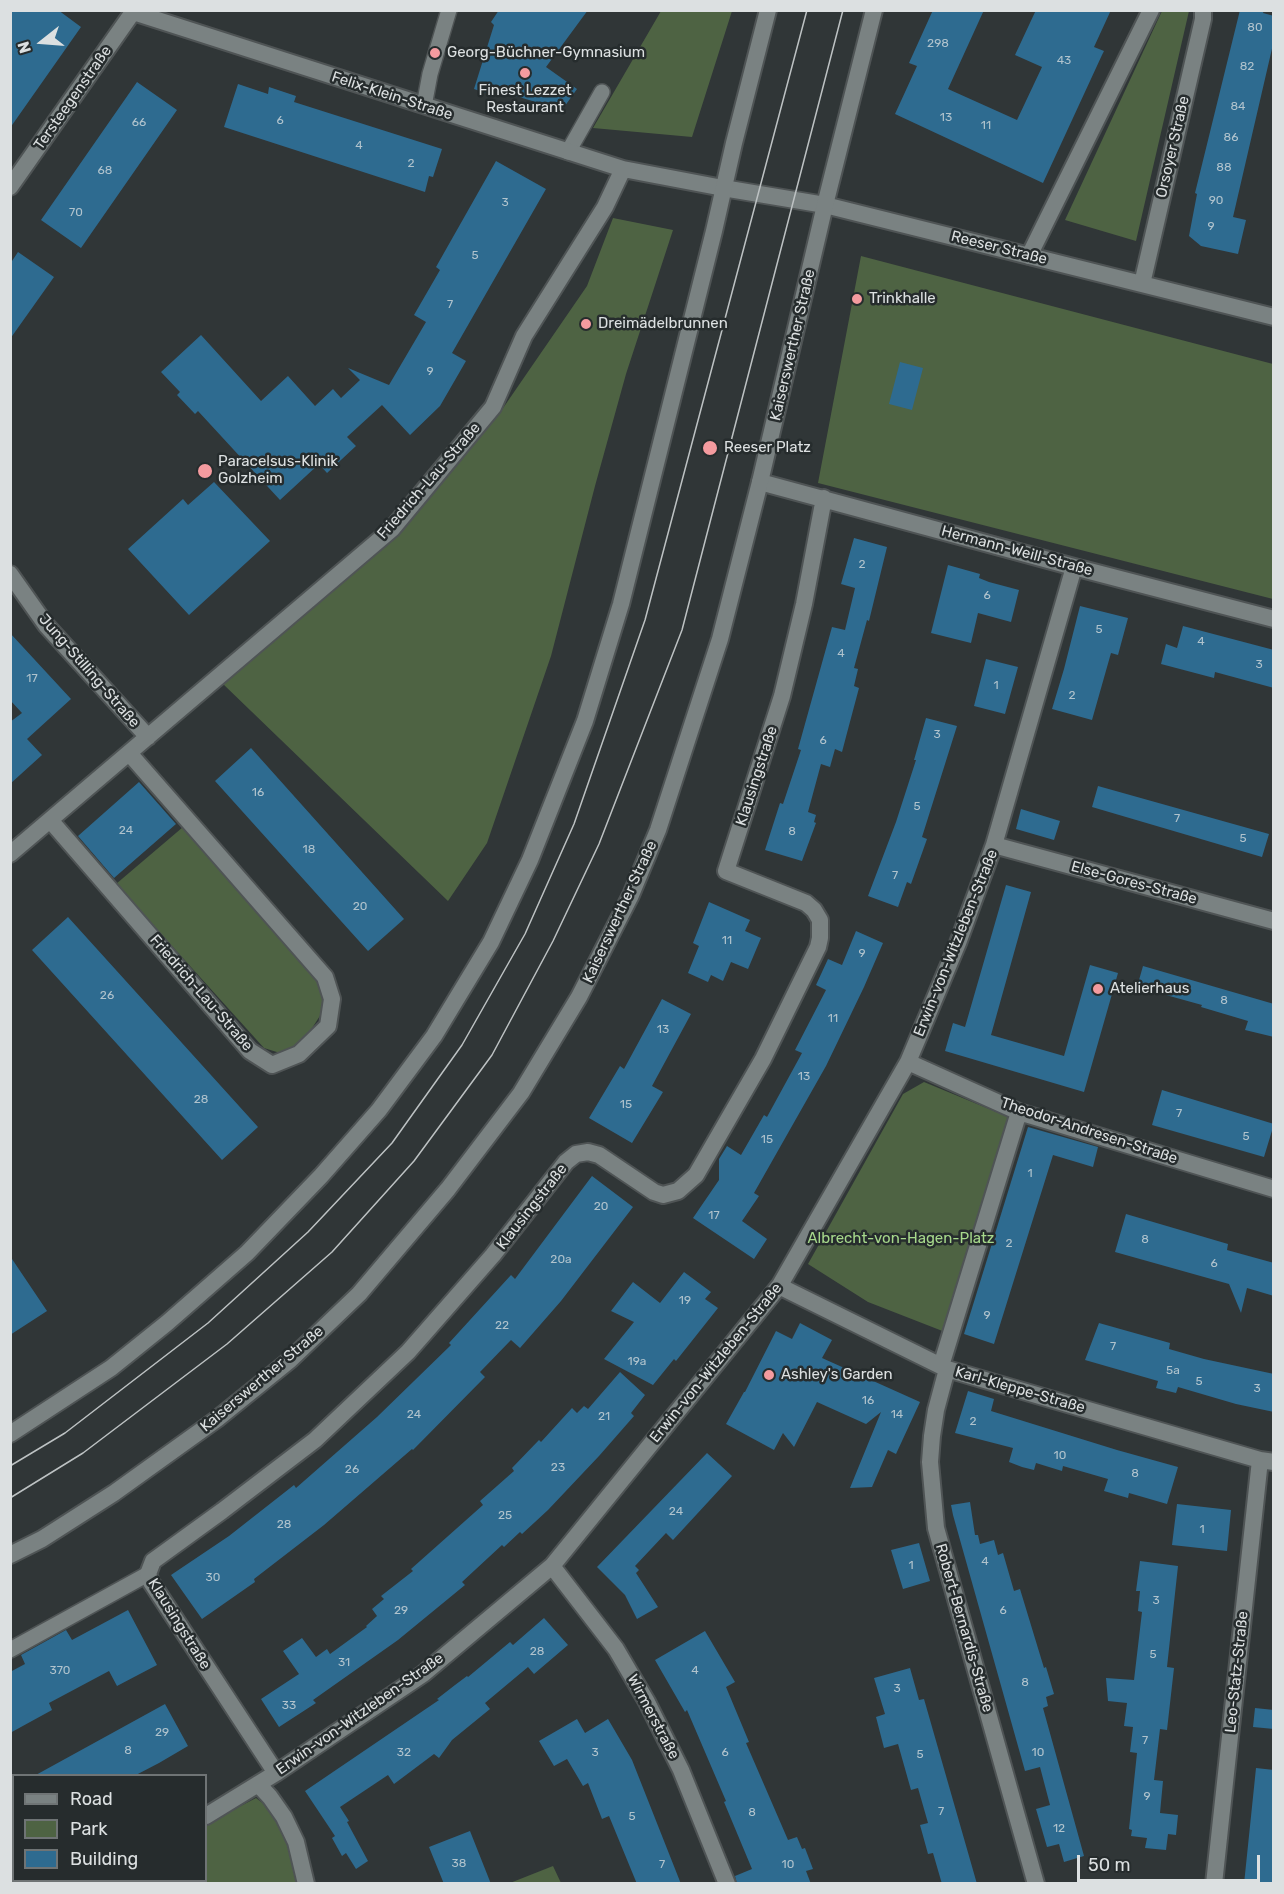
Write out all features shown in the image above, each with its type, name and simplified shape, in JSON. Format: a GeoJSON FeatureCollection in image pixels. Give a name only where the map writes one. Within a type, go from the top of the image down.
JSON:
{"type":"FeatureCollection","features":[{"type":"Feature","properties":{"kind":"street"},"geometry":{"type":"LineString","coordinates":[[10,1434],[111,1368],[167,1323],[255,1245],[321,1176],[379,1110],[434,1036],[491,942],[530,860],[585,721],[621,604],[768,10]]}},
{"type":"Feature","properties":{"kind":"street","name":"Kaiserswerther Straße"},"geometry":{"type":"LineString","coordinates":[[10,1555],[42,1539],[114,1493],[217,1419],[290,1360],[358,1294],[448,1189],[521,1093],[579,997],[631,895],[658,830],[720,639],[874,10]]}},
{"type":"Feature","properties":{"kind":"street"},"geometry":{"type":"LineString","coordinates":[[1029,256],[1151,10]]}},
{"type":"Feature","properties":{"kind":"street","name":"Orsoyer Straße"},"geometry":{"type":"LineString","coordinates":[[1142,284],[1203,19],[1203,10]]}},
{"type":"Feature","properties":{"kind":"street","name":"Felix-Klein-Straße"},"geometry":{"type":"LineString","coordinates":[[132,11],[623,169],[723,188]]}},
{"type":"Feature","properties":{"kind":"street","name":"Tersteegenstraße"},"geometry":{"type":"LineString","coordinates":[[10,187],[132,11]]}},
{"type":"Feature","properties":{"kind":"street","name":"Friedrich-Lau-Straße"},"geometry":{"type":"LineString","coordinates":[[10,854],[392,530],[493,407],[524,336],[605,207],[623,169]]}},
{"type":"Feature","properties":{"kind":"street","name":"Reeser Straße"},"geometry":{"type":"LineString","coordinates":[[723,188],[825,205],[1274,317]]}},
{"type":"Feature","properties":{"kind":"street","name":"Hermann-Weill-Straße"},"geometry":{"type":"LineString","coordinates":[[760,482],[1274,619]]}},
{"type":"Feature","properties":{"kind":"street","name":"Klausingstraße"},"geometry":{"type":"LineString","coordinates":[[276,1773],[151,1582],[148,1574],[153,1562],[315,1440],[408,1352],[493,1255],[576,1154],[588,1152],[599,1155],[654,1192],[663,1195],[678,1191],[696,1175],[763,1059],[818,947],[820,938],[820,920],[806,903],[726,871],[782,696],[804,604],[825,498]]}},
{"type":"Feature","properties":{"kind":"street","name":"Erwin-von-Witzleben-Straße"},"geometry":{"type":"LineString","coordinates":[[207,1815],[276,1773],[423,1674],[552,1566],[779,1286],[908,1062],[958,943],[994,845],[1074,567]]}},
{"type":"Feature","properties":{"kind":"street","name":"Jung-Stilling-Straße"},"geometry":{"type":"LineString","coordinates":[[10,573],[46,625],[148,737]]}},
{"type":"Feature","properties":{"kind":"street","name":"Friedrich-Lau-Straße"},"geometry":{"type":"LineString","coordinates":[[50,820],[249,1051],[272,1065],[299,1054],[328,1026],[332,999],[325,976],[129,753]]}},
{"type":"Feature","properties":{"kind":"street","name":"Else-Gores-Straße"},"geometry":{"type":"LineString","coordinates":[[994,845],[1274,921]]}},
{"type":"Feature","properties":{"kind":"street","name":"Theodor-Andresen-Straße"},"geometry":{"type":"LineString","coordinates":[[908,1062],[1019,1112],[1274,1189]]}},
{"type":"Feature","properties":{"kind":"street"},"geometry":{"type":"LineString","coordinates":[[944,1368],[1019,1112]]}},
{"type":"Feature","properties":{"kind":"street","name":"Karl-Kleppe-Straße"},"geometry":{"type":"LineString","coordinates":[[779,1286],[944,1368],[1267,1461]]}},
{"type":"Feature","properties":{"kind":"street","name":"Robert-Bernardis-Straße"},"geometry":{"type":"LineString","coordinates":[[944,1368],[932,1436],[930,1462],[936,1528],[1036,1884]]}},
{"type":"Feature","properties":{"kind":"street","name":"Leo-Statz-Straße"},"geometry":{"type":"LineString","coordinates":[[1214,1884],[1267,1461]]}},
{"type":"Feature","properties":{"kind":"street","name":"Wirmerstraße"},"geometry":{"type":"LineString","coordinates":[[552,1566],[616,1649],[647,1702],[681,1770],[727,1884]]}},
{"type":"Feature","properties":{"kind":"street","name":"Erwin-von-Witzleben-Straße"},"geometry":{"type":"LineString","coordinates":[[258,1784],[284,1817],[296,1842],[306,1884]]}},
{"type":"Feature","properties":{"kind":"lane"},"geometry":{"type":"LineString","coordinates":[[424,106],[430,74],[449,10]]}},
{"type":"Feature","properties":{"kind":"lane"},"geometry":{"type":"LineString","coordinates":[[568,152],[602,92]]}},
{"type":"Feature","properties":{"kind":"lane"},"geometry":{"type":"LineString","coordinates":[[10,1650],[148,1574]]}},
{"type":"Feature","properties":{"kind":"green space"},"geometry":{"type":"Polygon","coordinates":[[[661,11],[732,11],[692,137],[593,128],[661,11]]]}},
{"type":"Feature","properties":{"kind":"green space"},"geometry":{"type":"Polygon","coordinates":[[[1162,11],[1189,11],[1136,241],[1065,220],[1162,11]]]}},
{"type":"Feature","properties":{"kind":"green space"},"geometry":{"type":"Polygon","coordinates":[[[613,218],[673,230],[626,374],[551,656],[487,843],[448,901],[223,684],[397,535],[501,411],[587,286],[613,218]]]}},
{"type":"Feature","properties":{"kind":"green space"},"geometry":{"type":"Polygon","coordinates":[[[861,256],[1273,364],[1273,599],[818,483],[861,256]]]}},
{"type":"Feature","properties":{"kind":"green space"},"geometry":{"type":"Polygon","coordinates":[[[183,827],[320,979],[326,994],[323,1011],[309,1033],[292,1049],[280,1053],[264,1048],[116,884],[183,827]]]}},
{"type":"Feature","properties":{"kind":"green space","name":"Albrecht-von-Hagen-Platz"},"geometry":{"type":"Polygon","coordinates":[[[924,1082],[1011,1118],[945,1332],[868,1302],[808,1264],[903,1094],[924,1082]]]}},
{"type":"Feature","properties":{"kind":"green space"},"geometry":{"type":"Polygon","coordinates":[[[256,1798],[277,1814],[302,1884],[92,1884],[95,1882],[207,1882],[207,1823],[256,1798]]]}},
{"type":"Feature","properties":{"kind":"green space"},"geometry":{"type":"Polygon","coordinates":[[[553,1866],[561,1883],[510,1883],[553,1866]]]}},
{"type":"Feature","properties":{"kind":"building"},"geometry":{"type":"Polygon","coordinates":[[[10,10],[58,10],[81,27],[10,128],[10,10]]]}},
{"type":"Feature","properties":{"kind":"building"},"geometry":{"type":"Polygon","coordinates":[[[499,10],[588,10],[546,67],[577,89],[562,110],[496,90],[494,96],[474,89],[494,25],[491,22],[499,10]]]}},
{"type":"Feature","properties":{"kind":"building"},"geometry":{"type":"Polygon","coordinates":[[[933,10],[984,10],[948,89],[1017,120],[1042,67],[1015,55],[1036,10],[1111,10],[1094,47],[1104,51],[1043,183],[895,114],[917,66],[909,63],[933,10]]]}},
{"type":"Feature","properties":{"kind":"building"},"geometry":{"type":"Polygon","coordinates":[[[1240,10],[1264,10],[1263,13],[1274,16],[1274,40],[1233,217],[1246,220],[1238,254],[1201,246],[1189,236],[1197,194],[1195,193],[1240,10]]]}},
{"type":"Feature","properties":{"kind":"building"},"geometry":{"type":"Polygon","coordinates":[[[137,82],[177,110],[81,248],[41,220],[137,82]]]}},
{"type":"Feature","properties":{"kind":"building"},"geometry":{"type":"Polygon","coordinates":[[[238,84],[268,94],[269,87],[296,96],[294,102],[442,149],[433,177],[429,176],[425,192],[224,127],[238,84]]]}},
{"type":"Feature","properties":{"kind":"building"},"geometry":{"type":"Polygon","coordinates":[[[496,161],[546,189],[452,353],[466,361],[440,406],[410,435],[382,405],[347,437],[356,446],[327,473],[319,464],[280,500],[198,411],[195,414],[177,395],[180,392],[161,372],[201,335],[261,401],[288,376],[315,406],[333,389],[341,398],[360,380],[348,368],[389,385],[426,322],[414,315],[440,270],[436,267],[496,161]]]}},
{"type":"Feature","properties":{"kind":"building"},"geometry":{"type":"Polygon","coordinates":[[[18,252],[54,277],[10,339],[10,264],[18,252]]]}},
{"type":"Feature","properties":{"kind":"building"},"geometry":{"type":"Polygon","coordinates":[[[900,362],[923,368],[912,410],[889,404],[900,362]]]}},
{"type":"Feature","properties":{"kind":"building"},"geometry":{"type":"Polygon","coordinates":[[[214,482],[270,541],[189,615],[128,549],[183,499],[188,505],[214,482]]]}},
{"type":"Feature","properties":{"kind":"building"},"geometry":{"type":"Polygon","coordinates":[[[854,538],[887,547],[869,621],[867,620],[854,668],[858,669],[854,686],[859,688],[842,752],[835,749],[830,767],[821,764],[808,812],[816,815],[814,822],[816,823],[802,861],[765,850],[780,803],[783,804],[801,750],[798,749],[832,627],[845,630],[855,588],[841,584],[854,538]]]}},
{"type":"Feature","properties":{"kind":"building"},"geometry":{"type":"Polygon","coordinates":[[[948,565],[980,574],[979,578],[989,582],[1019,590],[1011,622],[978,613],[971,643],[931,633],[948,565]]]}},
{"type":"Feature","properties":{"kind":"building"},"geometry":{"type":"Polygon","coordinates":[[[1080,606],[1128,618],[1118,655],[1111,653],[1092,720],[1052,709],[1080,606]]]}},
{"type":"Feature","properties":{"kind":"building"},"geometry":{"type":"Polygon","coordinates":[[[1183,626],[1274,650],[1274,688],[1215,672],[1214,678],[1161,664],[1166,644],[1177,648],[1183,626]]]}},
{"type":"Feature","properties":{"kind":"building"},"geometry":{"type":"Polygon","coordinates":[[[10,633],[71,699],[27,739],[42,755],[10,784],[10,722],[22,713],[10,700],[10,633]]]}},
{"type":"Feature","properties":{"kind":"building"},"geometry":{"type":"Polygon","coordinates":[[[986,659],[1018,667],[1005,714],[974,706],[986,659]]]}},
{"type":"Feature","properties":{"kind":"building"},"geometry":{"type":"Polygon","coordinates":[[[926,718],[957,726],[922,837],[927,839],[911,884],[907,882],[898,907],[868,896],[896,822],[916,760],[914,760],[926,718]]]}},
{"type":"Feature","properties":{"kind":"building"},"geometry":{"type":"Polygon","coordinates":[[[251,748],[404,919],[368,951],[215,781],[251,748]]]}},
{"type":"Feature","properties":{"kind":"building"},"geometry":{"type":"Polygon","coordinates":[[[139,782],[176,824],[114,878],[78,836],[139,782]]]}},
{"type":"Feature","properties":{"kind":"building"},"geometry":{"type":"Polygon","coordinates":[[[1098,786],[1269,834],[1262,857],[1092,807],[1098,786]]]}},
{"type":"Feature","properties":{"kind":"building"},"geometry":{"type":"Polygon","coordinates":[[[1021,809],[1060,821],[1054,840],[1016,829],[1021,809]]]}},
{"type":"Feature","properties":{"kind":"building","name":"Atelierhaus"},"geometry":{"type":"Polygon","coordinates":[[[1006,885],[1031,892],[991,1035],[1064,1056],[1090,965],[1118,973],[1084,1092],[945,1051],[953,1023],[965,1027],[1006,885]]]}},
{"type":"Feature","properties":{"kind":"building"},"geometry":{"type":"Polygon","coordinates":[[[709,902],[750,920],[745,931],[761,938],[748,969],[731,962],[723,981],[711,975],[708,982],[688,973],[699,946],[693,943],[709,902]]]}},
{"type":"Feature","properties":{"kind":"building"},"geometry":{"type":"Polygon","coordinates":[[[68,917],[258,1127],[222,1160],[32,950],[68,917]]]}},
{"type":"Feature","properties":{"kind":"building"},"geometry":{"type":"Polygon","coordinates":[[[856,931],[883,943],[826,1066],[754,1193],[759,1196],[742,1221],[767,1239],[754,1259],[693,1218],[719,1180],[719,1159],[727,1146],[741,1155],[764,1115],[767,1117],[802,1053],[795,1050],[826,990],[816,985],[828,959],[842,965],[856,931]]]}},
{"type":"Feature","properties":{"kind":"building"},"geometry":{"type":"Polygon","coordinates":[[[1143,966],[1274,1004],[1274,1037],[1245,1030],[1248,1021],[1201,1007],[1202,1005],[1137,987],[1143,966]]]}},
{"type":"Feature","properties":{"kind":"building"},"geometry":{"type":"Polygon","coordinates":[[[662,999],[691,1014],[652,1086],[663,1092],[632,1143],[589,1118],[620,1066],[624,1069],[662,999]]]}},
{"type":"Feature","properties":{"kind":"building"},"geometry":{"type":"Polygon","coordinates":[[[1162,1090],[1274,1124],[1264,1157],[1152,1125],[1162,1090]]]}},
{"type":"Feature","properties":{"kind":"building"},"geometry":{"type":"Polygon","coordinates":[[[1028,1127],[1098,1147],[1093,1167],[1053,1155],[994,1344],[964,1334],[1028,1127]]]}},
{"type":"Feature","properties":{"kind":"building"},"geometry":{"type":"Polygon","coordinates":[[[592,1176],[633,1207],[561,1301],[520,1348],[511,1340],[480,1372],[485,1377],[413,1450],[324,1525],[254,1579],[255,1582],[202,1619],[171,1575],[229,1536],[294,1485],[296,1488],[377,1417],[451,1345],[449,1343],[511,1275],[515,1279],[592,1176]]]}},
{"type":"Feature","properties":{"kind":"building"},"geometry":{"type":"Polygon","coordinates":[[[1126,1214],[1228,1244],[1227,1250],[1274,1263],[1274,1296],[1247,1288],[1241,1313],[1229,1284],[1115,1252],[1126,1214]]]}},
{"type":"Feature","properties":{"kind":"building"},"geometry":{"type":"Polygon","coordinates":[[[10,1256],[47,1311],[10,1335],[10,1256]]]}},
{"type":"Feature","properties":{"kind":"building"},"geometry":{"type":"Polygon","coordinates":[[[684,1272],[711,1292],[705,1299],[718,1308],[676,1361],[674,1359],[653,1385],[604,1359],[634,1322],[611,1311],[633,1282],[660,1303],[684,1272]]]}},
{"type":"Feature","properties":{"kind":"building"},"geometry":{"type":"Polygon","coordinates":[[[800,1323],[832,1340],[822,1358],[920,1402],[896,1454],[888,1450],[872,1487],[850,1488],[881,1412],[866,1424],[817,1402],[794,1447],[783,1433],[774,1450],[726,1424],[776,1331],[792,1339],[800,1323]]]}},
{"type":"Feature","properties":{"kind":"building"},"geometry":{"type":"Polygon","coordinates":[[[1099,1323],[1170,1343],[1169,1349],[1274,1374],[1274,1412],[1236,1404],[1178,1387],[1176,1393],[1156,1388],[1158,1381],[1085,1360],[1099,1323]]]}},
{"type":"Feature","properties":{"kind":"building"},"geometry":{"type":"Polygon","coordinates":[[[620,1372],[645,1395],[631,1413],[634,1416],[548,1510],[522,1534],[520,1532],[504,1547],[502,1545],[462,1582],[465,1585],[398,1640],[313,1700],[316,1703],[279,1727],[261,1699],[299,1674],[283,1651],[302,1638],[316,1657],[327,1649],[330,1654],[367,1627],[377,1616],[372,1609],[384,1599],[381,1596],[413,1571],[411,1569],[483,1505],[480,1501],[514,1471],[512,1468],[539,1440],[541,1442],[572,1408],[577,1413],[584,1406],[588,1409],[620,1372]]]}},
{"type":"Feature","properties":{"kind":"building"},"geometry":{"type":"Polygon","coordinates":[[[968,1391],[994,1399],[991,1411],[1178,1467],[1167,1504],[1129,1493],[1128,1498],[1104,1491],[1108,1479],[1063,1466],[1062,1471],[1036,1463],[1034,1470],[1022,1467],[1009,1462],[1013,1448],[955,1433],[968,1391]]]}},
{"type":"Feature","properties":{"kind":"building"},"geometry":{"type":"Polygon","coordinates":[[[707,1453],[732,1476],[673,1540],[666,1533],[635,1566],[639,1570],[636,1573],[658,1607],[637,1619],[625,1595],[597,1567],[707,1453]]]}},
{"type":"Feature","properties":{"kind":"building"},"geometry":{"type":"Polygon","coordinates":[[[970,1502],[975,1535],[978,1535],[980,1544],[994,1540],[998,1555],[1003,1553],[1014,1591],[1020,1589],[1054,1694],[1046,1697],[1048,1706],[1043,1708],[1084,1856],[1064,1862],[1059,1844],[1047,1847],[1036,1809],[1050,1805],[1040,1767],[1025,1771],[953,1515],[951,1505],[970,1502]]]}},
{"type":"Feature","properties":{"kind":"building"},"geometry":{"type":"Polygon","coordinates":[[[1177,1504],[1231,1510],[1227,1551],[1172,1545],[1177,1504]]]}},
{"type":"Feature","properties":{"kind":"building"},"geometry":{"type":"Polygon","coordinates":[[[919,1543],[930,1581],[903,1589],[891,1550],[919,1543]]]}},
{"type":"Feature","properties":{"kind":"building"},"geometry":{"type":"Polygon","coordinates":[[[1140,1561],[1178,1566],[1167,1667],[1174,1668],[1167,1730],[1160,1729],[1154,1780],[1163,1781],[1160,1813],[1178,1815],[1176,1835],[1168,1834],[1166,1850],[1145,1848],[1147,1838],[1131,1836],[1132,1830],[1129,1829],[1137,1753],[1130,1752],[1133,1727],[1124,1726],[1127,1703],[1108,1701],[1106,1678],[1134,1680],[1142,1612],[1138,1611],[1140,1591],[1136,1591],[1140,1561]]]}},
{"type":"Feature","properties":{"kind":"building"},"geometry":{"type":"Polygon","coordinates":[[[128,1610],[157,1665],[117,1686],[109,1671],[49,1703],[52,1710],[10,1733],[10,1672],[25,1664],[21,1655],[66,1630],[72,1640],[128,1610]]]}},
{"type":"Feature","properties":{"kind":"building"},"geometry":{"type":"Polygon","coordinates":[[[544,1618],[568,1645],[534,1674],[528,1667],[485,1703],[490,1709],[452,1740],[439,1758],[434,1754],[394,1784],[388,1775],[340,1807],[368,1861],[356,1869],[346,1853],[342,1856],[332,1838],[335,1836],[305,1791],[439,1700],[437,1699],[510,1642],[513,1645],[544,1618]]]}},
{"type":"Feature","properties":{"kind":"building"},"geometry":{"type":"Polygon","coordinates":[[[705,1631],[735,1682],[726,1687],[749,1742],[746,1743],[788,1840],[797,1837],[802,1849],[805,1848],[813,1869],[806,1871],[811,1884],[737,1884],[735,1876],[752,1869],[687,1710],[685,1712],[655,1660],[705,1631]]]}},
{"type":"Feature","properties":{"kind":"building"},"geometry":{"type":"Polygon","coordinates":[[[910,1668],[919,1700],[924,1699],[977,1884],[942,1884],[933,1853],[928,1854],[920,1825],[928,1823],[918,1788],[911,1790],[898,1744],[884,1748],[876,1717],[885,1714],[874,1678],[910,1668]]]}},
{"type":"Feature","properties":{"kind":"building"},"geometry":{"type":"Polygon","coordinates":[[[165,1704],[188,1746],[138,1774],[38,1774],[165,1704]]]}},
{"type":"Feature","properties":{"kind":"building"},"geometry":{"type":"Polygon","coordinates":[[[1255,1708],[1274,1710],[1274,1729],[1253,1727],[1255,1708]]]}},
{"type":"Feature","properties":{"kind":"building"},"geometry":{"type":"Polygon","coordinates":[[[577,1719],[585,1733],[608,1719],[632,1760],[681,1884],[637,1884],[609,1816],[602,1819],[588,1783],[583,1786],[567,1759],[554,1766],[539,1741],[577,1719]]]}},
{"type":"Feature","properties":{"kind":"building"},"geometry":{"type":"Polygon","coordinates":[[[1256,1768],[1274,1770],[1274,1884],[1244,1884],[1256,1768]]]}},
{"type":"Feature","properties":{"kind":"building"},"geometry":{"type":"Polygon","coordinates":[[[470,1831],[491,1884],[444,1884],[429,1847],[470,1831]]]}},
{"type":"Feature","properties":{"kind":"tram line"},"geometry":{"type":"LineString","coordinates":[[10,1466],[65,1433],[208,1323],[308,1232],[392,1143],[462,1045],[525,934],[574,824],[645,620],[807,10]]}},
{"type":"Feature","properties":{"kind":"tram line"},"geometry":{"type":"LineString","coordinates":[[10,1498],[83,1453],[227,1344],[332,1252],[414,1161],[492,1055],[553,941],[599,844],[682,630],[843,10]]}},
{"type":"Feature","properties":{"kind":"place","name":"Georg-Büchner-Gymnasium"},"geometry":{"type":"Point","coordinates":[435,53]}},
{"type":"Feature","properties":{"kind":"place","name":"Finest Lezzet Restaurant"},"geometry":{"type":"Point","coordinates":[525,73]}},
{"type":"Feature","properties":{"kind":"place","name":"Trinkhalle"},"geometry":{"type":"Point","coordinates":[857,299]}},
{"type":"Feature","properties":{"kind":"place","name":"Dreimädelbrunnen"},"geometry":{"type":"Point","coordinates":[586,324]}},
{"type":"Feature","properties":{"kind":"place","name":"Reeser Platz"},"geometry":{"type":"Point","coordinates":[710,448]}},
{"type":"Feature","properties":{"kind":"place","name":"Paracelsus-Klinik Golzheim"},"geometry":{"type":"Point","coordinates":[205,471]}},
{"type":"Feature","properties":{"kind":"place","name":"Atelierhaus"},"geometry":{"type":"Point","coordinates":[1098,989]}},
{"type":"Feature","properties":{"kind":"place","name":"Ashley's Garden"},"geometry":{"type":"Point","coordinates":[769,1375]}}]}
